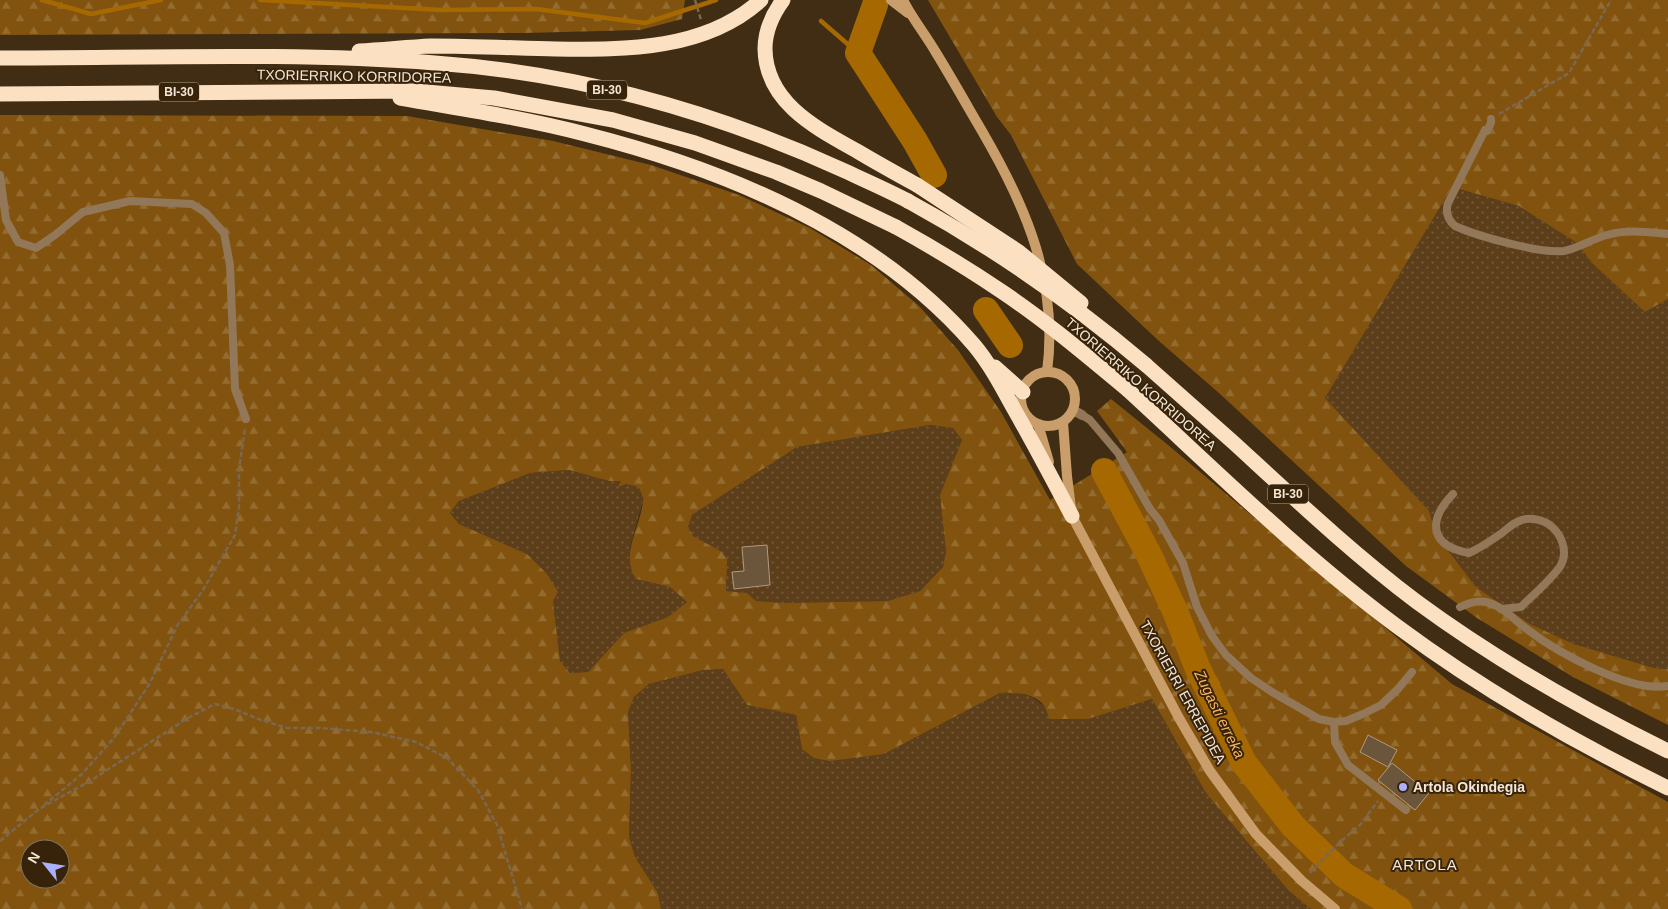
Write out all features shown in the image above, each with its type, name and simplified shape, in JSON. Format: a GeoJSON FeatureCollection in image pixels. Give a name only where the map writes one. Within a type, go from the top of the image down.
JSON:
{"type":"FeatureCollection","features":[{"type":"Feature","properties":{"kind":"highway"},"geometry":{"type":"LineString","coordinates":[[288,56],[430,46],[634,48],[673,42],[706,33],[750,10],[760,0]]}},
{"type":"Feature","properties":{"kind":"highway"},"geometry":{"type":"LineString","coordinates":[[783,0],[775,10],[765,41],[766,60],[771,81],[786,102],[806,120],[917,185],[1019,252],[1079,300],[1105,330]]}},
{"type":"Feature","properties":{"kind":"highway","name":"TXORIERRIKO KORRIDOREA"},"geometry":{"type":"LineString","coordinates":[[0,58],[288,56],[435,63],[518,73],[590,86],[683,110],[741,129],[815,158],[908,201],[950,224],[1002,258],[1105,330],[1338,538],[1417,601],[1478,645],[1524,673],[1606,720],[1668,751]]}},
{"type":"Feature","properties":{"kind":"highway"},"geometry":{"type":"LineString","coordinates":[[359,91],[534,122],[584,133],[696,168],[751,190],[832,230],[899,274],[951,320],[984,358],[1022,392]]}},
{"type":"Feature","properties":{"kind":"highway","name":"TXORIERRIKO KORRIDOREA"},"geometry":{"type":"LineString","coordinates":[[0,94],[415,91],[485,97],[613,120],[696,143],[748,161],[822,191],[896,227],[947,256],[1002,292],[1060,334],[1128,390],[1338,580],[1397,626],[1476,681],[1539,720],[1668,788]]}},
{"type":"Feature","properties":{"kind":"highway"},"geometry":{"type":"LineString","coordinates":[[984,358],[1010,401],[1072,516]]}},
{"type":"Feature","properties":{"kind":"main road"},"geometry":{"type":"LineString","coordinates":[[891,0],[910,15]]}},
{"type":"Feature","properties":{"kind":"main road"},"geometry":{"type":"LineString","coordinates":[[903,0],[910,15],[935,50],[986,137],[1026,217],[1043,278],[1047,305],[1050,350],[1047,372]]}},
{"type":"Feature","properties":{"kind":"main road"},"geometry":{"type":"LineString","coordinates":[[1047,372],[1056,373],[1064,377],[1071,384],[1075,392],[1077,412],[1063,422],[1051,426],[1038,424],[1031,420],[1021,400],[1026,384],[1039,374],[1047,372]]}},
{"type":"Feature","properties":{"kind":"main road"},"geometry":{"type":"LineString","coordinates":[[1063,422],[1072,516]]}},
{"type":"Feature","properties":{"kind":"main road"},"geometry":{"type":"LineString","coordinates":[[1038,424],[1055,484]]}},
{"type":"Feature","properties":{"kind":"main road","name":"TXORIERRI ERREPIDEA"},"geometry":{"type":"LineString","coordinates":[[1072,516],[1179,718],[1210,771],[1256,834],[1302,881],[1335,909]]}},
{"type":"Feature","properties":{"kind":"lane"},"geometry":{"type":"LineString","coordinates":[[1491,118],[1487,131],[1484,130],[1448,203],[1447,214],[1455,226],[1499,240],[1550,251],[1571,249],[1605,235],[1618,232],[1640,231],[1668,234]]}},
{"type":"Feature","properties":{"kind":"lane"},"geometry":{"type":"LineString","coordinates":[[0,175],[6,220],[18,242],[36,248],[83,212],[130,201],[192,204],[206,213],[224,232],[230,265],[235,389],[246,419]]}},
{"type":"Feature","properties":{"kind":"lane"},"geometry":{"type":"LineString","coordinates":[[1077,412],[1090,420],[1118,453],[1150,509],[1159,520],[1182,563],[1202,617],[1212,636],[1226,655],[1240,669],[1266,688],[1319,719],[1334,722],[1363,714],[1381,704],[1398,689],[1412,672]]}},
{"type":"Feature","properties":{"kind":"lane"},"geometry":{"type":"LineString","coordinates":[[1453,494],[1440,509],[1436,523],[1437,534],[1442,542],[1449,547],[1470,553],[1482,547],[1516,523],[1529,519],[1549,524],[1558,533],[1563,543],[1563,560],[1553,575],[1521,607],[1501,609]]}},
{"type":"Feature","properties":{"kind":"lane"},"geometry":{"type":"LineString","coordinates":[[1460,607],[1475,602],[1485,602],[1501,609],[1554,648],[1594,668],[1618,679],[1661,687],[1668,686]]}},
{"type":"Feature","properties":{"kind":"lane"},"geometry":{"type":"LineString","coordinates":[[1334,722],[1335,742],[1348,765],[1406,810]]}},
{"type":"Feature","properties":{"kind":"path"},"geometry":{"type":"LineString","coordinates":[[695,0],[706,33]]}},
{"type":"Feature","properties":{"kind":"path"},"geometry":{"type":"LineString","coordinates":[[1491,118],[1570,73],[1612,0]]}},
{"type":"Feature","properties":{"kind":"path"},"geometry":{"type":"LineString","coordinates":[[0,841],[82,774],[114,738],[150,683],[177,626],[204,590],[235,535],[246,419]]}},
{"type":"Feature","properties":{"kind":"path"},"geometry":{"type":"LineString","coordinates":[[39,809],[90,781],[188,718],[215,704],[234,708],[261,720],[287,728],[320,728],[371,732],[416,742],[447,758],[478,790],[497,825],[522,909]]}},
{"type":"Feature","properties":{"kind":"path"},"geometry":{"type":"LineString","coordinates":[[1314,868],[1359,826],[1384,794]]}},
{"type":"Feature","properties":{"kind":"shaded area"},"geometry":{"type":"Polygon","coordinates":[[[1451,187],[1520,206],[1577,243],[1592,263],[1645,312],[1668,299],[1668,669],[1654,668],[1574,644],[1530,624],[1476,587],[1325,398],[1451,187]]]}},
{"type":"Feature","properties":{"kind":"shaded area"},"geometry":{"type":"Polygon","coordinates":[[[930,425],[953,428],[962,440],[940,495],[946,552],[943,567],[920,591],[889,601],[784,603],[756,601],[747,593],[726,591],[722,552],[693,537],[688,527],[692,515],[797,447],[930,425]]]}},
{"type":"Feature","properties":{"kind":"shaded area"},"geometry":{"type":"Polygon","coordinates":[[[569,470],[609,481],[622,481],[619,486],[626,484],[639,487],[643,501],[630,547],[636,579],[670,587],[687,602],[668,617],[624,633],[588,672],[570,673],[560,661],[553,601],[527,554],[459,524],[450,513],[459,501],[530,473],[569,470]]]}},
{"type":"Feature","properties":{"kind":"shaded area"},"geometry":{"type":"Polygon","coordinates":[[[723,669],[747,705],[796,715],[802,749],[884,754],[1000,693],[1016,692],[1032,697],[1044,706],[1088,719],[1152,699],[1206,793],[1289,891],[1311,909],[661,909],[658,893],[635,857],[629,837],[631,768],[628,712],[634,697],[649,684],[703,670],[723,669]]]}},
{"type":"Feature","properties":{"kind":"green space"},"geometry":{"type":"Polygon","coordinates":[[[0,0],[685,0],[682,19],[640,30],[524,33],[0,35],[0,0]]]}},
{"type":"Feature","properties":{"kind":"green space"},"geometry":{"type":"Polygon","coordinates":[[[928,0],[1668,0],[1668,299],[1645,312],[1592,263],[1577,243],[1519,206],[1452,187],[1325,398],[1429,511],[1436,535],[1476,587],[1530,624],[1574,644],[1654,668],[1668,669],[1668,725],[1573,677],[1477,618],[1406,566],[1077,264],[1011,135],[997,117],[928,0]]]}},
{"type":"Feature","properties":{"kind":"green space"},"geometry":{"type":"Polygon","coordinates":[[[0,115],[407,116],[553,141],[651,165],[739,195],[810,228],[871,265],[919,306],[958,350],[1001,412],[1050,500],[1127,452],[1097,411],[1111,399],[1452,684],[1668,802],[1668,909],[1311,909],[1289,891],[1206,793],[1152,699],[1088,719],[1049,719],[1045,707],[1036,699],[1018,693],[1000,693],[884,754],[830,761],[814,758],[802,749],[796,715],[747,705],[723,669],[703,670],[649,684],[634,697],[628,712],[631,768],[629,837],[635,857],[658,893],[661,909],[0,909],[0,115]],[[930,425],[797,447],[692,515],[688,527],[693,536],[722,552],[727,559],[726,591],[747,593],[756,601],[784,603],[888,601],[920,591],[943,567],[946,552],[940,495],[962,440],[953,428],[930,425]],[[569,470],[530,473],[459,501],[450,513],[459,524],[527,554],[547,574],[558,592],[553,601],[560,661],[570,673],[588,672],[624,633],[668,617],[687,602],[670,587],[636,579],[632,570],[630,551],[643,500],[639,487],[626,484],[618,487],[621,481],[609,481],[569,470]]]}},
{"type":"Feature","properties":{"kind":"building"},"geometry":{"type":"Polygon","coordinates":[[[767,545],[770,585],[734,589],[732,572],[744,571],[742,547],[767,545]]]}},
{"type":"Feature","properties":{"kind":"building"},"geometry":{"type":"Polygon","coordinates":[[[1368,735],[1397,750],[1388,767],[1360,752],[1368,735]]]}},
{"type":"Feature","properties":{"kind":"building","name":"Artola Okindegia"},"geometry":{"type":"Polygon","coordinates":[[[1392,763],[1429,793],[1415,810],[1378,780],[1392,763]]]}},
{"type":"Feature","properties":{"kind":"waterway"},"geometry":{"type":"LineString","coordinates":[[42,0],[91,14],[161,0]]}},
{"type":"Feature","properties":{"kind":"waterway"},"geometry":{"type":"LineString","coordinates":[[260,0],[441,10],[536,9],[645,23],[716,0]]}},
{"type":"Feature","properties":{"kind":"waterway"},"geometry":{"type":"LineString","coordinates":[[875,5],[858,53],[915,141],[934,175]]}},
{"type":"Feature","properties":{"kind":"waterway"},"geometry":{"type":"LineString","coordinates":[[821,21],[858,53]]}},
{"type":"Feature","properties":{"kind":"waterway"},"geometry":{"type":"LineString","coordinates":[[986,310],[1010,345]]}},
{"type":"Feature","properties":{"kind":"waterway","name":"Zugasti erreka"},"geometry":{"type":"LineString","coordinates":[[1104,471],[1148,553],[1175,611],[1198,669],[1244,763],[1293,826],[1344,875],[1399,909]]}},
{"type":"Feature","properties":{"kind":"place","name":"Artola Okindegia"},"geometry":{"type":"Point","coordinates":[1403,787]}},
{"type":"Feature","properties":{"kind":"district","name":"ARTOLA"},"geometry":{"type":"Point","coordinates":[1425,864]}}]}
